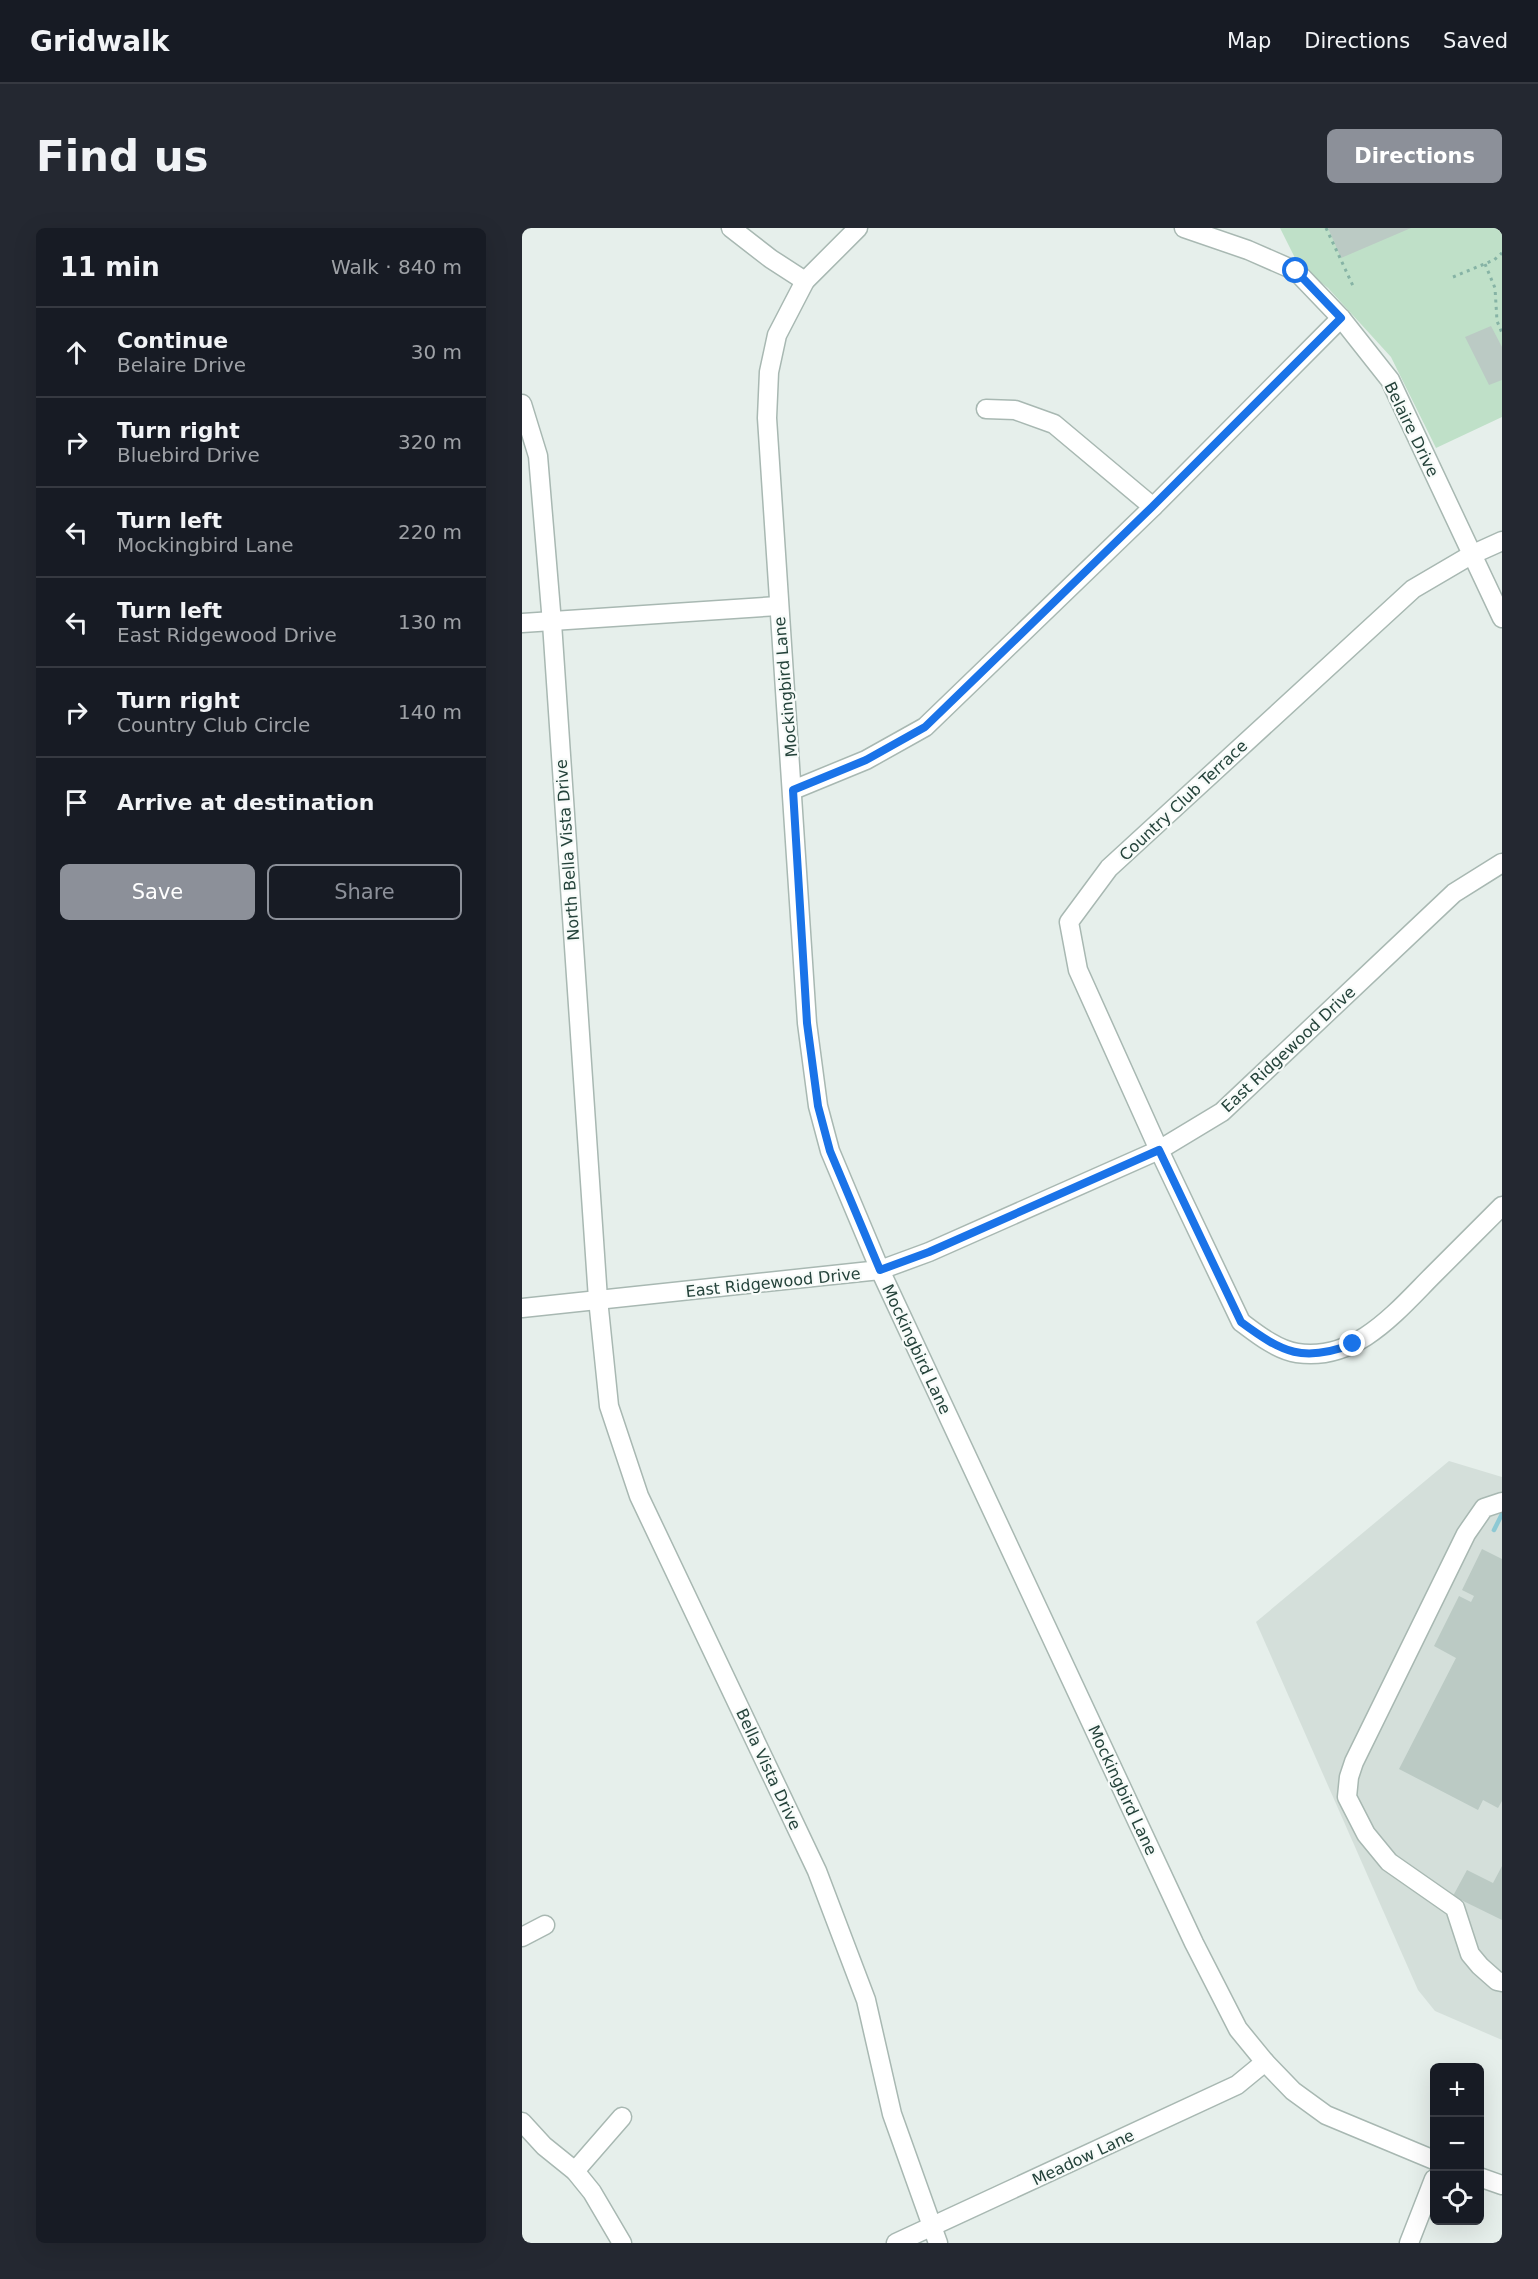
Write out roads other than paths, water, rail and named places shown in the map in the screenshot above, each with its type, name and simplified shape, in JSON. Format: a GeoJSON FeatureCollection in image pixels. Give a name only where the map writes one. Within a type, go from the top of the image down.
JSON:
{"type":"FeatureCollection","features":[{"type":"Feature","properties":{"kind":"street"},"geometry":{"type":"LineString","coordinates":[[731,228],[771,259],[805,281]]}},
{"type":"Feature","properties":{"kind":"street","name":"Mockingbird Lane"},"geometry":{"type":"LineString","coordinates":[[858,228],[805,281],[777,335],[769,372],[767,418],[807,1023],[818,1106],[830,1151],[880,1270],[1194,1943],[1238,2028],[1293,2091],[1326,2115],[1430,2158]]}},
{"type":"Feature","properties":{"kind":"street","name":"Belaire Drive"},"geometry":{"type":"LineString","coordinates":[[1184,228],[1248,250],[1296,271],[1341,318],[1390,380],[1502,618]]}},
{"type":"Feature","properties":{"kind":"street"},"geometry":{"type":"LineString","coordinates":[[793,790],[866,760],[925,727],[1152,507],[1341,318]]}},
{"type":"Feature","properties":{"kind":"street","name":"North Bella Vista Drive"},"geometry":{"type":"LineString","coordinates":[[522,406],[538,456],[552,623],[598,1299]]}},
{"type":"Feature","properties":{"kind":"street"},"geometry":{"type":"LineString","coordinates":[[986,409],[1016,410],[1054,424],[1152,507]]}},
{"type":"Feature","properties":{"kind":"street","name":"Country Club Terrace"},"geometry":{"type":"LineString","coordinates":[[1502,541],[1471,555],[1413,589],[1109,868],[1069,922],[1078,970],[1159,1150],[1241,1322],[1265,1340],[1295,1353],[1329,1353],[1353,1344],[1383,1325],[1502,1206]]}},
{"type":"Feature","properties":{"kind":"street"},"geometry":{"type":"LineString","coordinates":[[522,623],[552,623],[778,606]]}},
{"type":"Feature","properties":{"kind":"street","name":"East Ridgewood Drive"},"geometry":{"type":"LineString","coordinates":[[522,1308],[880,1270],[929,1252],[1159,1150],[1222,1112],[1454,893],[1502,863]]}},
{"type":"Feature","properties":{"kind":"street","name":"Bella Vista Drive"},"geometry":{"type":"LineString","coordinates":[[598,1299],[609,1406],[639,1496],[818,1870],[866,2000],[892,2114],[934,2236]]}},
{"type":"Feature","properties":{"kind":"street"},"geometry":{"type":"LineString","coordinates":[[1502,1502],[1484,1508],[1466,1534],[1353,1762],[1347,1797],[1366,1834],[1389,1862],[1455,1908],[1470,1954],[1497,1981],[1502,1982]]}},
{"type":"Feature","properties":{"kind":"street"},"geometry":{"type":"LineString","coordinates":[[522,1937],[545,1925]]}},
{"type":"Feature","properties":{"kind":"street","name":"Meadow Lane"},"geometry":{"type":"LineString","coordinates":[[896,2243],[934,2236],[1237,2085],[1266,2062]]}},
{"type":"Feature","properties":{"kind":"street"},"geometry":{"type":"LineString","coordinates":[[575,2171],[622,2117]]}},
{"type":"Feature","properties":{"kind":"street"},"geometry":{"type":"LineString","coordinates":[[522,2122],[544,2146],[575,2171],[592,2192],[622,2243]]}},
{"type":"Feature","properties":{"kind":"street"},"geometry":{"type":"LineString","coordinates":[[1484,2179],[1502,2185]]}},
{"type":"Feature","properties":{"kind":"street"},"geometry":{"type":"LineString","coordinates":[[1409,2243],[1430,2189]]}},
{"type":"Feature","properties":{"kind":"waterway"},"geometry":{"type":"LineString","coordinates":[[1494,1530],[1502,1514]]}}]}
